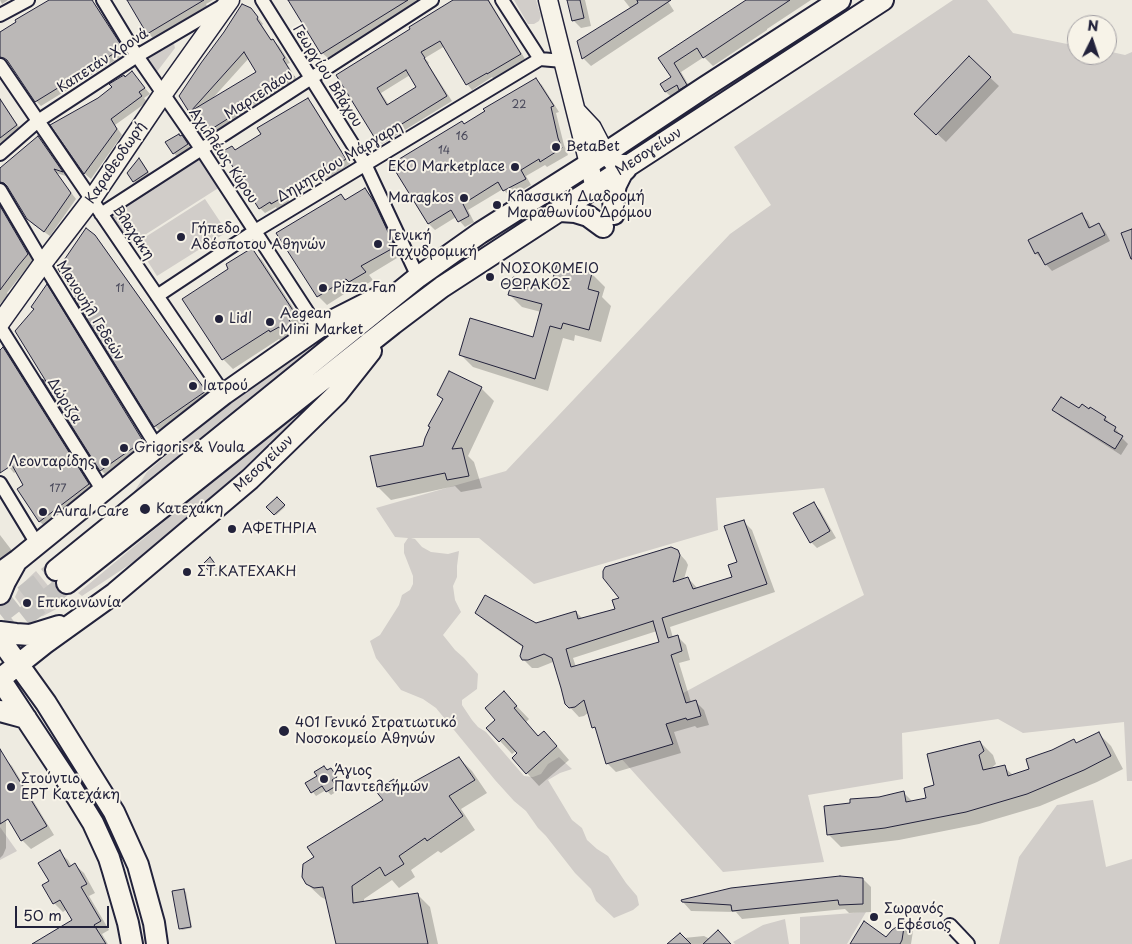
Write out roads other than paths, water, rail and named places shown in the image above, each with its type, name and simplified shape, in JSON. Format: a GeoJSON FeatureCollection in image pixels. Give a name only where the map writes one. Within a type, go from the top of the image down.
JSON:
{"type":"FeatureCollection","features":[{"type":"Feature","properties":{"kind":"main road","name":"Μεσογείων"},"geometry":{"type":"LineString","coordinates":[[840,0],[480,233],[418,277],[62,576],[442,287],[883,0]]}},
{"type":"Feature","properties":{"kind":"main road"},"geometry":{"type":"LineString","coordinates":[[560,211],[574,212],[609,220],[616,185],[622,173],[631,164]]}},
{"type":"Feature","properties":{"kind":"main road","name":"Μεσογείων"},"geometry":{"type":"LineString","coordinates":[[0,573],[224,394],[318,328],[418,277]]}},
{"type":"Feature","properties":{"kind":"main road","name":"Μεσογείων"},"geometry":{"type":"LineString","coordinates":[[0,679],[8,652],[44,644],[82,617],[138,574],[250,479],[337,394],[393,324]]}},
{"type":"Feature","properties":{"kind":"main road"},"geometry":{"type":"LineString","coordinates":[[0,594],[18,560]]}},
{"type":"Feature","properties":{"kind":"main road"},"geometry":{"type":"LineString","coordinates":[[0,632],[30,635],[82,617]]}},
{"type":"Feature","properties":{"kind":"main road"},"geometry":{"type":"LineString","coordinates":[[8,652],[46,703],[114,812],[138,866],[154,923],[157,944]]}},
{"type":"Feature","properties":{"kind":"main road"},"geometry":{"type":"LineString","coordinates":[[0,679],[74,792],[102,843],[121,895],[132,944]]}},
{"type":"Feature","properties":{"kind":"main road"},"geometry":{"type":"LineString","coordinates":[[0,711],[26,718]]}},
{"type":"Feature","properties":{"kind":"street"},"geometry":{"type":"LineString","coordinates":[[0,15],[28,0]]}},
{"type":"Feature","properties":{"kind":"street","name":"Αχιλλέως Κύρου"},"geometry":{"type":"LineString","coordinates":[[103,0],[318,328]]}},
{"type":"Feature","properties":{"kind":"street","name":"Γεωργίου Βλάχου"},"geometry":{"type":"LineString","coordinates":[[262,0],[365,164],[418,277]]}},
{"type":"Feature","properties":{"kind":"street","name":"Μαρτελάου"},"geometry":{"type":"LineString","coordinates":[[96,207],[202,150],[432,0]]}},
{"type":"Feature","properties":{"kind":"street"},"geometry":{"type":"LineString","coordinates":[[502,0],[540,59],[563,61]]}},
{"type":"Feature","properties":{"kind":"street"},"geometry":{"type":"LineString","coordinates":[[548,0],[575,110],[597,159],[595,188]]}},
{"type":"Feature","properties":{"kind":"street","name":"Καπετάν Χρονά"},"geometry":{"type":"LineString","coordinates":[[0,154],[38,121],[138,56],[229,1]]}},
{"type":"Feature","properties":{"kind":"street","name":"Καραθεοδωρή"},"geometry":{"type":"LineString","coordinates":[[0,323],[43,263],[96,207],[163,94],[229,1]]}},
{"type":"Feature","properties":{"kind":"street","name":"Δημητρίου Μάργαρη"},"geometry":{"type":"LineString","coordinates":[[157,296],[255,231],[540,59]]}},
{"type":"Feature","properties":{"kind":"street","name":"Βλαχάκη"},"geometry":{"type":"LineString","coordinates":[[0,65],[224,394]]}},
{"type":"Feature","properties":{"kind":"street"},"geometry":{"type":"LineString","coordinates":[[597,159],[631,164]]}},
{"type":"Feature","properties":{"kind":"street","name":"Μανουήλ Γεδεών"},"geometry":{"type":"LineString","coordinates":[[0,190],[157,447]]}},
{"type":"Feature","properties":{"kind":"street","name":"Δώριζα"},"geometry":{"type":"LineString","coordinates":[[0,327],[103,491]]}},
{"type":"Feature","properties":{"kind":"street"},"geometry":{"type":"LineString","coordinates":[[0,483],[37,544]]}},
{"type":"Feature","properties":{"kind":"street"},"geometry":{"type":"LineString","coordinates":[[950,925],[968,944]]}},
{"type":"Feature","properties":{"kind":"tunnel"},"geometry":{"type":"LineString","coordinates":[[0,614],[56,570]]}},
{"type":"Feature","properties":{"kind":"tunnel"},"geometry":{"type":"LineString","coordinates":[[0,636],[67,583]]}},
{"type":"Feature","properties":{"kind":"place","name":"BetaBet"},"geometry":{"type":"Point","coordinates":[556,147]}},
{"type":"Feature","properties":{"kind":"place","name":"EKO Marketplace"},"geometry":{"type":"Point","coordinates":[515,167]}},
{"type":"Feature","properties":{"kind":"place","name":"Maragkos"},"geometry":{"type":"Point","coordinates":[464,198]}},
{"type":"Feature","properties":{"kind":"place","name":"Κλασσική Διαδρομή Μαραθωνίου Δρόμου"},"geometry":{"type":"Point","coordinates":[497,205]}},
{"type":"Feature","properties":{"kind":"place","name":"Γήπεδο Αδέσποτου Αθηνών"},"geometry":{"type":"Point","coordinates":[181,237]}},
{"type":"Feature","properties":{"kind":"place","name":"Γενική Ταχυδρομική"},"geometry":{"type":"Point","coordinates":[378,244]}},
{"type":"Feature","properties":{"kind":"place","name":"ΝΟΣΟΚΟΜΕΙΟ ΘΩΡΑΚΟΣ"},"geometry":{"type":"Point","coordinates":[490,277]}},
{"type":"Feature","properties":{"kind":"place","name":"Pizza Fan"},"geometry":{"type":"Point","coordinates":[323,288]}},
{"type":"Feature","properties":{"kind":"place","name":"Lidl"},"geometry":{"type":"Point","coordinates":[219,319]}},
{"type":"Feature","properties":{"kind":"place","name":"Aegean Mini Market"},"geometry":{"type":"Point","coordinates":[270,322]}},
{"type":"Feature","properties":{"kind":"place","name":"Ιατρού"},"geometry":{"type":"Point","coordinates":[193,386]}},
{"type":"Feature","properties":{"kind":"place","name":"Grigoris & Voula"},"geometry":{"type":"Point","coordinates":[124,448]}},
{"type":"Feature","properties":{"kind":"place","name":"Λεονταρίδης"},"geometry":{"type":"Point","coordinates":[105,462]}},
{"type":"Feature","properties":{"kind":"place","name":"Κατεχάκη"},"geometry":{"type":"Point","coordinates":[145,509]}},
{"type":"Feature","properties":{"kind":"place","name":"Aural Care"},"geometry":{"type":"Point","coordinates":[43,512]}},
{"type":"Feature","properties":{"kind":"place","name":"ΑΦΕΤΗΡΙΑ"},"geometry":{"type":"Point","coordinates":[232,529]}},
{"type":"Feature","properties":{"kind":"place","name":"ΣΤ.ΚΑΤΕΧΑΚΗ"},"geometry":{"type":"Point","coordinates":[187,572]}},
{"type":"Feature","properties":{"kind":"place","name":"Επικοινωνία"},"geometry":{"type":"Point","coordinates":[27,603]}},
{"type":"Feature","properties":{"kind":"place","name":"401 Γενικό Στρατιωτικό Νοσοκομείο Αθηνών"},"geometry":{"type":"Point","coordinates":[284,731]}},
{"type":"Feature","properties":{"kind":"place","name":"Άγιος Παντελεήμων"},"geometry":{"type":"Point","coordinates":[324,779]}},
{"type":"Feature","properties":{"kind":"place","name":"Στούντιο ΕΡΤ Κατεχάκη"},"geometry":{"type":"Point","coordinates":[11,787]}},
{"type":"Feature","properties":{"kind":"place","name":"Σωρανός ο Εφέσιος"},"geometry":{"type":"Point","coordinates":[874,917]}}]}
